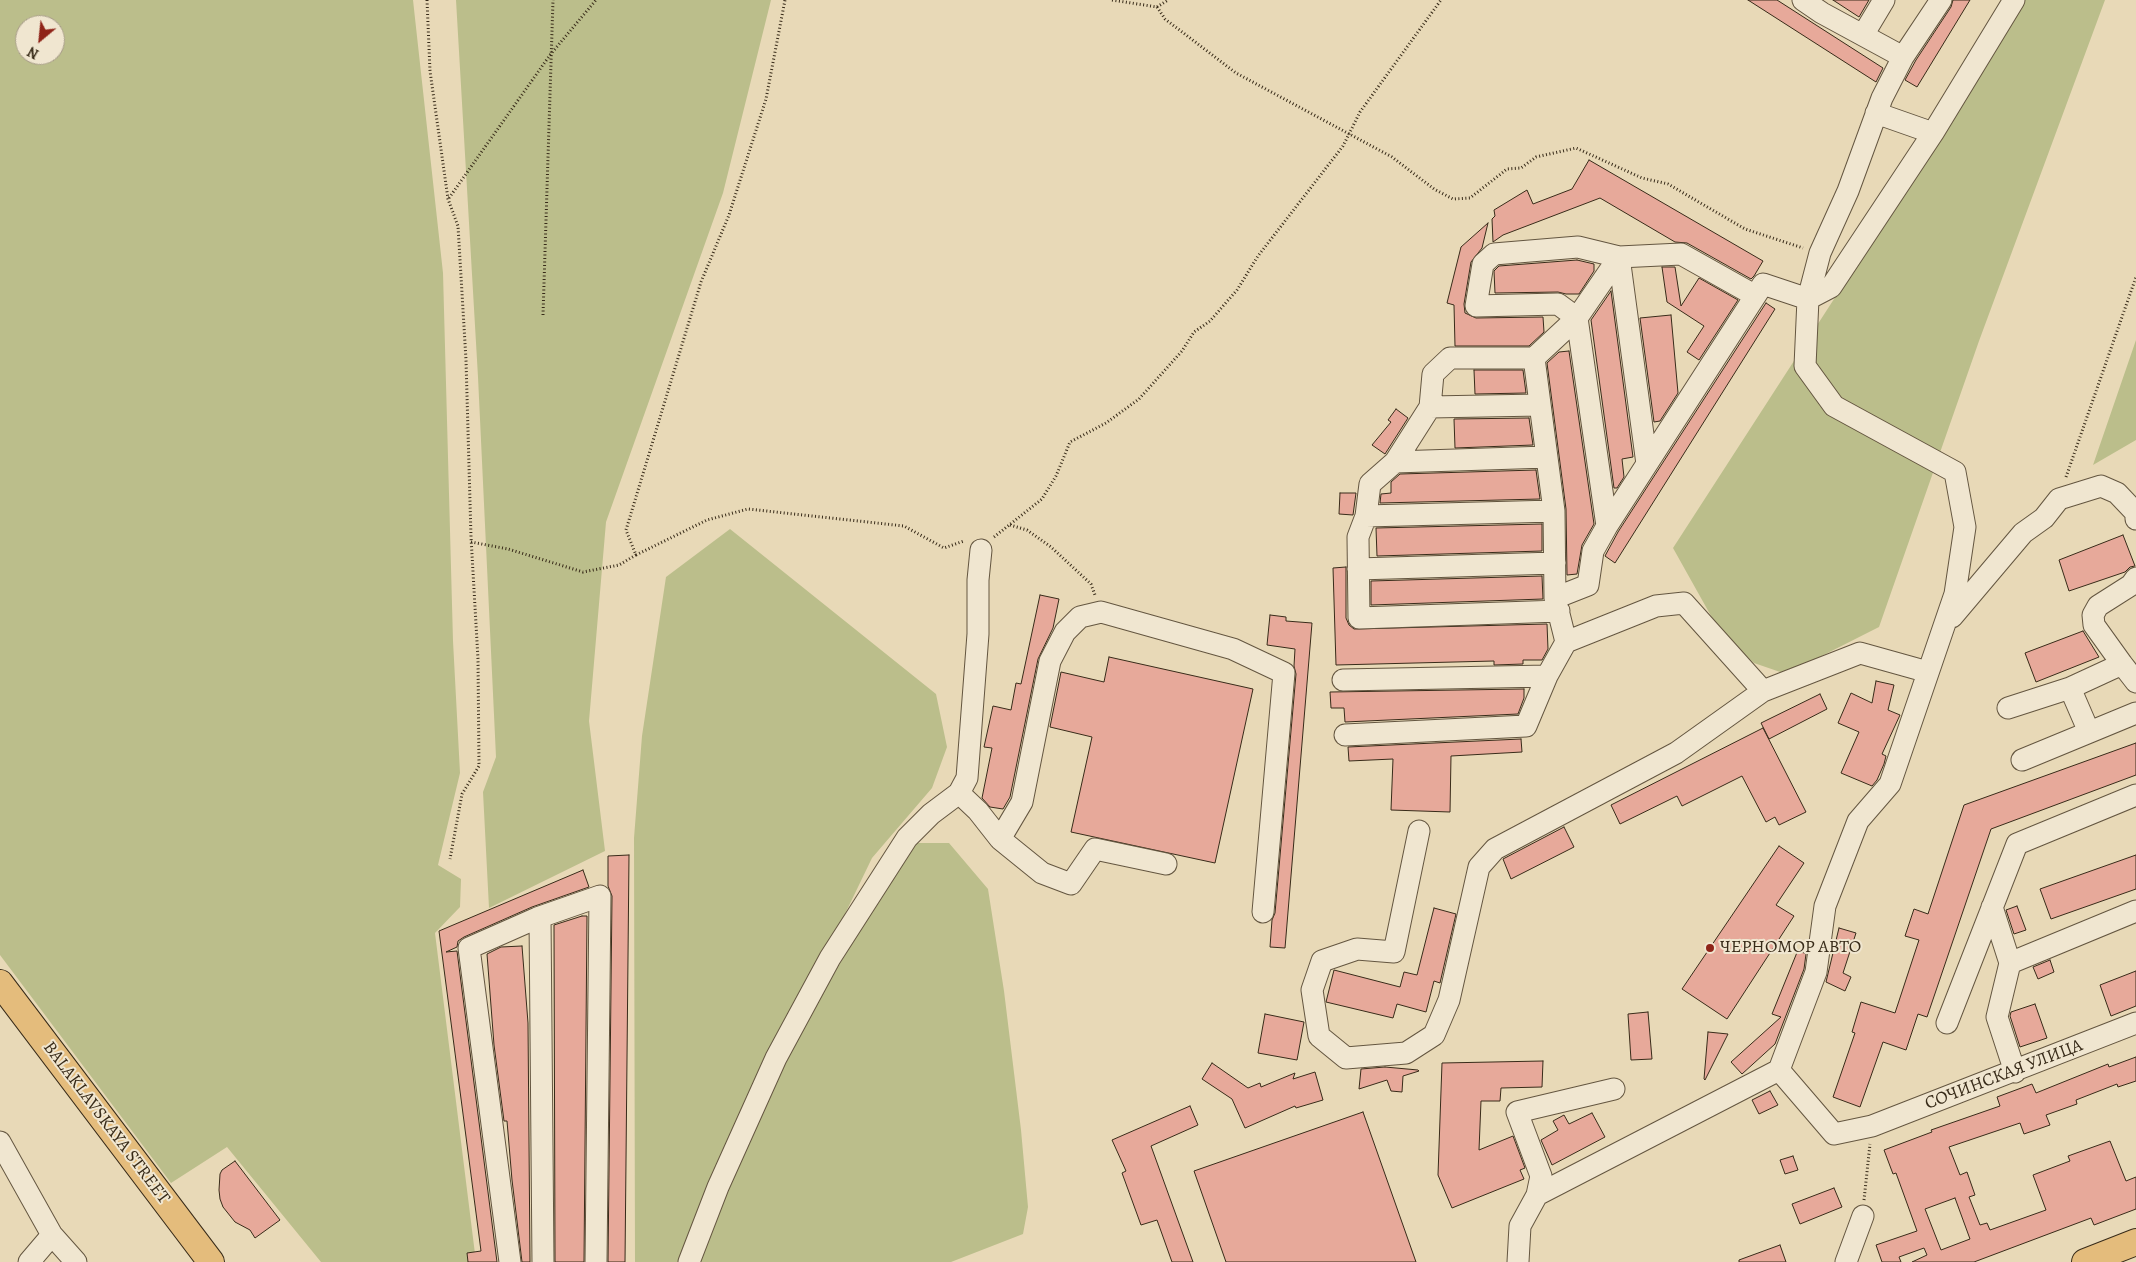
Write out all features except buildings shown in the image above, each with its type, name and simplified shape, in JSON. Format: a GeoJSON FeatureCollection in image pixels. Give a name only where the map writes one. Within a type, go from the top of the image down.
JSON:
{"type":"FeatureCollection","features":[{"type":"Feature","properties":{"kind":"main road","name":"BALAKLAVSKAYA STREET"},"geometry":{"type":"LineString","coordinates":[[0,983],[211,1262]]}},
{"type":"Feature","properties":{"kind":"main road"},"geometry":{"type":"LineString","coordinates":[[2084,1262],[2136,1242]]}},
{"type":"Feature","properties":{"kind":"street"},"geometry":{"type":"LineString","coordinates":[[1803,0],[1826,7],[1863,35],[1903,57]]}},
{"type":"Feature","properties":{"kind":"street"},"geometry":{"type":"LineString","coordinates":[[1863,35],[1884,0]]}},
{"type":"Feature","properties":{"kind":"street"},"geometry":{"type":"LineString","coordinates":[[1537,1195],[1779,1070],[1816,972],[1825,906],[1858,821],[1890,784],[1955,594],[1966,527],[1955,472],[1834,406],[1805,366],[1808,299],[1820,253],[1848,191],[1876,114],[1903,57],[1941,0]]}},
{"type":"Feature","properties":{"kind":"street"},"geometry":{"type":"LineString","coordinates":[[1619,257],[1577,318],[1534,358],[1450,358],[1434,374],[1430,407],[1395,462],[1370,484],[1366,516],[1358,537],[1359,618],[1557,605],[1588,585],[1593,551],[1607,526],[1754,295],[1763,284],[1808,299],[1831,287],[1933,133],[2014,0]]}},
{"type":"Feature","properties":{"kind":"street"},"geometry":{"type":"LineString","coordinates":[[1876,114],[1933,133]]}},
{"type":"Feature","properties":{"kind":"street"},"geometry":{"type":"LineString","coordinates":[[1607,526],[1577,318],[1558,304],[1476,306],[1483,264],[1494,254],[1578,247],[1619,257],[1681,254],[1754,295]]}},
{"type":"Feature","properties":{"kind":"street"},"geometry":{"type":"LineString","coordinates":[[1619,257],[1646,464]]}},
{"type":"Feature","properties":{"kind":"street"},"geometry":{"type":"LineString","coordinates":[[1534,358],[1554,511],[1557,605],[1566,642]]}},
{"type":"Feature","properties":{"kind":"street"},"geometry":{"type":"LineString","coordinates":[[1430,407],[1540,405]]}},
{"type":"Feature","properties":{"kind":"street"},"geometry":{"type":"LineString","coordinates":[[1395,462],[1547,458]]}},
{"type":"Feature","properties":{"kind":"street"},"geometry":{"type":"LineString","coordinates":[[1943,629],[2023,534],[2044,518],[2059,499],[2101,486],[2117,493],[2136,513],[2136,519]]}},
{"type":"Feature","properties":{"kind":"street"},"geometry":{"type":"LineString","coordinates":[[1366,516],[1554,511]]}},
{"type":"Feature","properties":{"kind":"street"},"geometry":{"type":"LineString","coordinates":[[689,1262],[718,1187],[776,1058],[830,958],[907,838],[931,814],[959,793],[967,778],[970,742],[976,544]]}},
{"type":"Feature","properties":{"kind":"street"},"geometry":{"type":"LineString","coordinates":[[1358,569],[1555,563]]}},
{"type":"Feature","properties":{"kind":"street"},"geometry":{"type":"LineString","coordinates":[[2136,578],[2131,585],[2098,606],[2093,615],[2094,625],[2136,682]]}},
{"type":"Feature","properties":{"kind":"street"},"geometry":{"type":"LineString","coordinates":[[1345,735],[1526,726],[1547,676],[1566,642],[1656,606],[1684,603],[1763,691]]}},
{"type":"Feature","properties":{"kind":"street"},"geometry":{"type":"LineString","coordinates":[[1000,839],[1022,802],[1050,661],[1065,632],[1080,617],[1101,612],[1233,649],[1284,673],[1263,912]]}},
{"type":"Feature","properties":{"kind":"street"},"geometry":{"type":"LineString","coordinates":[[1419,831],[1394,952],[1356,949],[1322,962],[1312,990],[1319,1036],[1346,1058],[1406,1053],[1434,1035],[1450,1000],[1479,867],[1495,848],[1676,753],[1763,691],[1860,653],[1928,672]]}},
{"type":"Feature","properties":{"kind":"street"},"geometry":{"type":"LineString","coordinates":[[2008,708],[2070,688],[2122,664]]}},
{"type":"Feature","properties":{"kind":"street"},"geometry":{"type":"LineString","coordinates":[[1343,680],[1547,676]]}},
{"type":"Feature","properties":{"kind":"street"},"geometry":{"type":"LineString","coordinates":[[2070,688],[2089,732]]}},
{"type":"Feature","properties":{"kind":"street"},"geometry":{"type":"LineString","coordinates":[[2022,760],[2136,713]]}},
{"type":"Feature","properties":{"kind":"street"},"geometry":{"type":"LineString","coordinates":[[959,793],[978,811],[1000,839],[1042,873],[1071,884],[1095,848],[1166,864]]}},
{"type":"Feature","properties":{"kind":"street"},"geometry":{"type":"LineString","coordinates":[[1947,1023],[2017,844],[2136,795]]}},
{"type":"Feature","properties":{"kind":"street"},"geometry":{"type":"LineString","coordinates":[[510,1262],[469,948],[540,917],[600,896],[596,1262]]}},
{"type":"Feature","properties":{"kind":"street"},"geometry":{"type":"LineString","coordinates":[[1992,907],[2010,962],[1997,1017],[2015,1072]]}},
{"type":"Feature","properties":{"kind":"street"},"geometry":{"type":"LineString","coordinates":[[2010,962],[2136,911]]}},
{"type":"Feature","properties":{"kind":"street"},"geometry":{"type":"LineString","coordinates":[[540,917],[543,1262]]}},
{"type":"Feature","properties":{"kind":"street","name":"СОЧИНСКАЯ УЛИЦА"},"geometry":{"type":"LineString","coordinates":[[1779,1070],[1834,1134],[1872,1126],[2136,1024]]}},
{"type":"Feature","properties":{"kind":"street"},"geometry":{"type":"LineString","coordinates":[[1518,1262],[1520,1226],[1537,1195],[1541,1176],[1517,1112],[1614,1089]]}},
{"type":"Feature","properties":{"kind":"street"},"geometry":{"type":"LineString","coordinates":[[0,1142],[52,1235],[76,1262]]}},
{"type":"Feature","properties":{"kind":"street"},"geometry":{"type":"LineString","coordinates":[[1846,1262],[1862,1216]]}},
{"type":"Feature","properties":{"kind":"street"},"geometry":{"type":"LineString","coordinates":[[29,1262],[52,1235]]}},
{"type":"Feature","properties":{"kind":"path"},"geometry":{"type":"LineString","coordinates":[[427,0],[430,71],[448,199],[458,226],[466,360],[471,542],[478,658],[479,766],[462,794],[450,859]]}},
{"type":"Feature","properties":{"kind":"path"},"geometry":{"type":"LineString","coordinates":[[544,315],[553,0]]}},
{"type":"Feature","properties":{"kind":"path"},"geometry":{"type":"LineString","coordinates":[[448,199],[550,55],[596,0]]}},
{"type":"Feature","properties":{"kind":"path"},"geometry":{"type":"LineString","coordinates":[[636,555],[626,530],[701,282],[729,215],[766,99],[785,0]]}},
{"type":"Feature","properties":{"kind":"path"},"geometry":{"type":"LineString","coordinates":[[1112,0],[1157,7],[1168,0]]}},
{"type":"Feature","properties":{"kind":"path"},"geometry":{"type":"LineString","coordinates":[[471,542],[508,548],[583,572],[619,565],[707,520],[748,509],[904,526],[944,548],[976,544],[1009,525],[1042,499],[1056,476],[1070,442],[1106,423],[1139,399],[1182,351],[1194,332],[1210,321],[1237,290],[1258,256],[1343,146],[1360,112],[1441,0]]}},
{"type":"Feature","properties":{"kind":"path"},"geometry":{"type":"LineString","coordinates":[[1157,7],[1164,18],[1236,73],[1392,157],[1434,189],[1453,200],[1470,198],[1507,169],[1521,168],[1536,157],[1576,148],[1642,178],[1668,184],[1745,229],[1820,253]]}},
{"type":"Feature","properties":{"kind":"path"},"geometry":{"type":"LineString","coordinates":[[2059,499],[2136,277]]}},
{"type":"Feature","properties":{"kind":"path"},"geometry":{"type":"LineString","coordinates":[[1009,525],[1027,530],[1051,547],[1091,584],[1101,612]]}},
{"type":"Feature","properties":{"kind":"path"},"geometry":{"type":"LineString","coordinates":[[1862,1216],[1872,1126]]}},
{"type":"Feature","properties":{"kind":"green space"},"geometry":{"type":"Polygon","coordinates":[[[0,0],[413,0],[443,273],[453,641],[460,773],[438,865],[461,879],[460,907],[435,933],[476,1262],[321,1262],[227,1147],[171,1183],[0,955],[0,0]]]}},
{"type":"Feature","properties":{"kind":"green space"},"geometry":{"type":"Polygon","coordinates":[[[456,0],[771,0],[723,193],[606,522],[589,721],[605,851],[489,908],[483,792],[496,757],[478,377],[456,0]]]}},
{"type":"Feature","properties":{"kind":"green space"},"geometry":{"type":"Polygon","coordinates":[[[2021,0],[2105,0],[1979,341],[1879,627],[1786,674],[1754,663],[1720,632],[1673,548],[1942,132],[2021,0]]]}},
{"type":"Feature","properties":{"kind":"green space"},"geometry":{"type":"Polygon","coordinates":[[[2136,340],[2136,440],[2093,465],[2136,340]]]}},
{"type":"Feature","properties":{"kind":"green space"},"geometry":{"type":"Polygon","coordinates":[[[730,529],[936,694],[947,747],[932,788],[872,858],[844,916],[752,1089],[679,1262],[635,1262],[634,838],[642,736],[666,577],[730,529]]]}},
{"type":"Feature","properties":{"kind":"green space"},"geometry":{"type":"Polygon","coordinates":[[[917,843],[949,843],[988,889],[1004,991],[1021,1130],[1028,1207],[1023,1234],[951,1262],[692,1262],[783,1057],[889,883],[917,843]]]}},
{"type":"Feature","properties":{"kind":"place","name":"ЧЕРНОМОР АВТО"},"geometry":{"type":"Point","coordinates":[1710,948]}}]}
